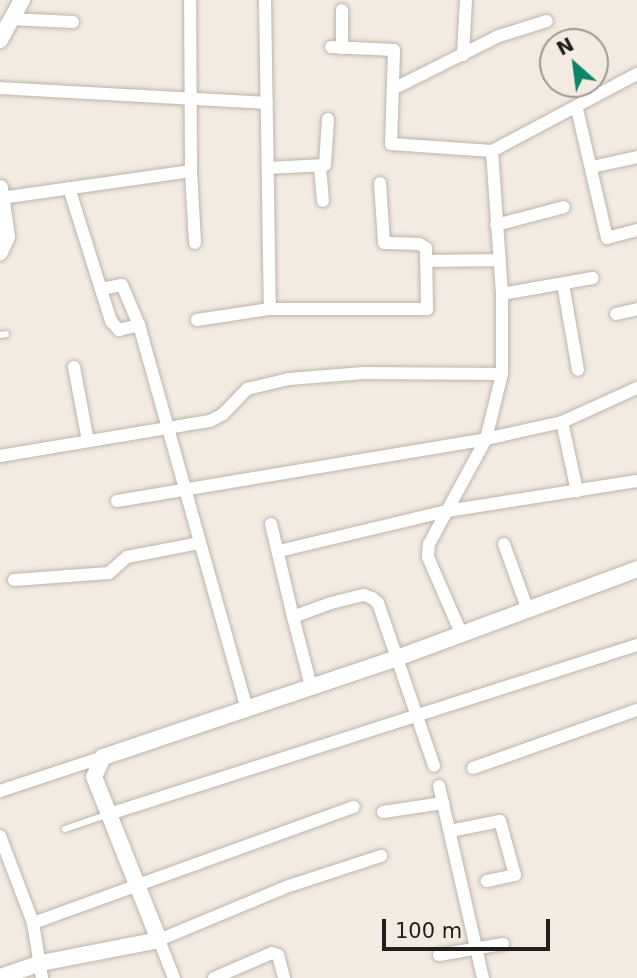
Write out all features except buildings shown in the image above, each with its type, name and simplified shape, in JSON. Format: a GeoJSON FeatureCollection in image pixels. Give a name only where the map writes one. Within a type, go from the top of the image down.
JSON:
{"type":"FeatureCollection","features":[{"type":"Feature","properties":{"kind":"street"},"geometry":{"type":"LineString","coordinates":[[0,40],[22,0]]}},
{"type":"Feature","properties":{"kind":"street"},"geometry":{"type":"LineString","coordinates":[[190,0],[191,171],[195,243]]}},
{"type":"Feature","properties":{"kind":"street"},"geometry":{"type":"LineString","coordinates":[[265,0],[270,309]]}},
{"type":"Feature","properties":{"kind":"street"},"geometry":{"type":"LineString","coordinates":[[463,55],[466,0]]}},
{"type":"Feature","properties":{"kind":"street"},"geometry":{"type":"LineString","coordinates":[[342,10],[336,48],[394,50],[391,144],[492,151],[577,109],[637,74]]}},
{"type":"Feature","properties":{"kind":"street"},"geometry":{"type":"LineString","coordinates":[[10,19],[73,22]]}},
{"type":"Feature","properties":{"kind":"street"},"geometry":{"type":"LineString","coordinates":[[393,89],[499,36],[547,21]]}},
{"type":"Feature","properties":{"kind":"street"},"geometry":{"type":"LineString","coordinates":[[0,88],[267,103]]}},
{"type":"Feature","properties":{"kind":"street"},"geometry":{"type":"LineString","coordinates":[[577,109],[607,238],[637,230]]}},
{"type":"Feature","properties":{"kind":"street"},"geometry":{"type":"LineString","coordinates":[[268,168],[320,167],[328,161],[328,119]]}},
{"type":"Feature","properties":{"kind":"street"},"geometry":{"type":"LineString","coordinates":[[461,632],[428,557],[429,544],[486,439],[502,374],[502,295],[492,151]]}},
{"type":"Feature","properties":{"kind":"street"},"geometry":{"type":"LineString","coordinates":[[592,167],[637,157]]}},
{"type":"Feature","properties":{"kind":"street"},"geometry":{"type":"LineString","coordinates":[[320,167],[323,201]]}},
{"type":"Feature","properties":{"kind":"street"},"geometry":{"type":"LineString","coordinates":[[0,252],[7,237],[1,193],[69,188],[191,171]]}},
{"type":"Feature","properties":{"kind":"street"},"geometry":{"type":"LineString","coordinates":[[197,320],[270,309],[425,310],[428,261],[424,246],[387,244],[383,240],[380,183]]}},
{"type":"Feature","properties":{"kind":"street"},"geometry":{"type":"LineString","coordinates":[[69,188],[115,327],[139,325]]}},
{"type":"Feature","properties":{"kind":"street"},"geometry":{"type":"LineString","coordinates":[[496,225],[564,207]]}},
{"type":"Feature","properties":{"kind":"street"},"geometry":{"type":"LineString","coordinates":[[428,261],[500,260]]}},
{"type":"Feature","properties":{"kind":"street"},"geometry":{"type":"LineString","coordinates":[[502,295],[593,278]]}},
{"type":"Feature","properties":{"kind":"street"},"geometry":{"type":"LineString","coordinates":[[563,284],[578,370]]}},
{"type":"Feature","properties":{"kind":"street"},"geometry":{"type":"LineString","coordinates":[[101,289],[122,285],[139,325],[164,426],[185,486],[247,708]]}},
{"type":"Feature","properties":{"kind":"street"},"geometry":{"type":"LineString","coordinates":[[616,314],[637,309]]}},
{"type":"Feature","properties":{"kind":"street"},"geometry":{"type":"LineString","coordinates":[[74,367],[89,441]]}},
{"type":"Feature","properties":{"kind":"street"},"geometry":{"type":"LineString","coordinates":[[0,456],[164,426],[210,421],[223,414],[247,388],[289,379],[364,373],[502,374]]}},
{"type":"Feature","properties":{"kind":"street"},"geometry":{"type":"LineString","coordinates":[[117,501],[185,486],[486,439],[562,422],[637,388]]}},
{"type":"Feature","properties":{"kind":"street"},"geometry":{"type":"LineString","coordinates":[[562,422],[578,491]]}},
{"type":"Feature","properties":{"kind":"street"},"geometry":{"type":"LineString","coordinates":[[279,551],[447,511],[637,481]]}},
{"type":"Feature","properties":{"kind":"street"},"geometry":{"type":"LineString","coordinates":[[271,524],[312,686]]}},
{"type":"Feature","properties":{"kind":"street"},"geometry":{"type":"LineString","coordinates":[[14,580],[109,573],[127,557],[200,543]]}},
{"type":"Feature","properties":{"kind":"street"},"geometry":{"type":"LineString","coordinates":[[504,544],[527,608]]}},
{"type":"Feature","properties":{"kind":"street"},"geometry":{"type":"LineString","coordinates":[[0,791],[397,657],[637,569]]}},
{"type":"Feature","properties":{"kind":"street"},"geometry":{"type":"LineString","coordinates":[[293,617],[364,595],[378,603],[434,766]]}},
{"type":"Feature","properties":{"kind":"street"},"geometry":{"type":"LineString","coordinates":[[106,815],[637,645]]}},
{"type":"Feature","properties":{"kind":"street"},"geometry":{"type":"LineString","coordinates":[[473,768],[637,709]]}},
{"type":"Feature","properties":{"kind":"street"},"geometry":{"type":"LineString","coordinates":[[103,757],[94,777],[106,815],[174,978]]}},
{"type":"Feature","properties":{"kind":"street"},"geometry":{"type":"LineString","coordinates":[[439,786],[483,978]]}},
{"type":"Feature","properties":{"kind":"street"},"geometry":{"type":"LineString","coordinates":[[383,813],[443,803]]}},
{"type":"Feature","properties":{"kind":"street"},"geometry":{"type":"LineString","coordinates":[[33,923],[354,807]]}},
{"type":"Feature","properties":{"kind":"street"},"geometry":{"type":"LineString","coordinates":[[450,831],[500,821],[515,875],[487,881]]}},
{"type":"Feature","properties":{"kind":"street"},"geometry":{"type":"LineString","coordinates":[[0,836],[33,923],[41,971]]}},
{"type":"Feature","properties":{"kind":"street"},"geometry":{"type":"LineString","coordinates":[[0,976],[41,971],[159,940],[289,886],[381,856]]}},
{"type":"Feature","properties":{"kind":"street"},"geometry":{"type":"LineString","coordinates":[[439,955],[503,944]]}},
{"type":"Feature","properties":{"kind":"street"},"geometry":{"type":"LineString","coordinates":[[214,978],[272,953],[278,955],[284,978]]}},
{"type":"Feature","properties":{"kind":"lane"},"geometry":{"type":"LineString","coordinates":[[65,830],[106,815]]}}]}
